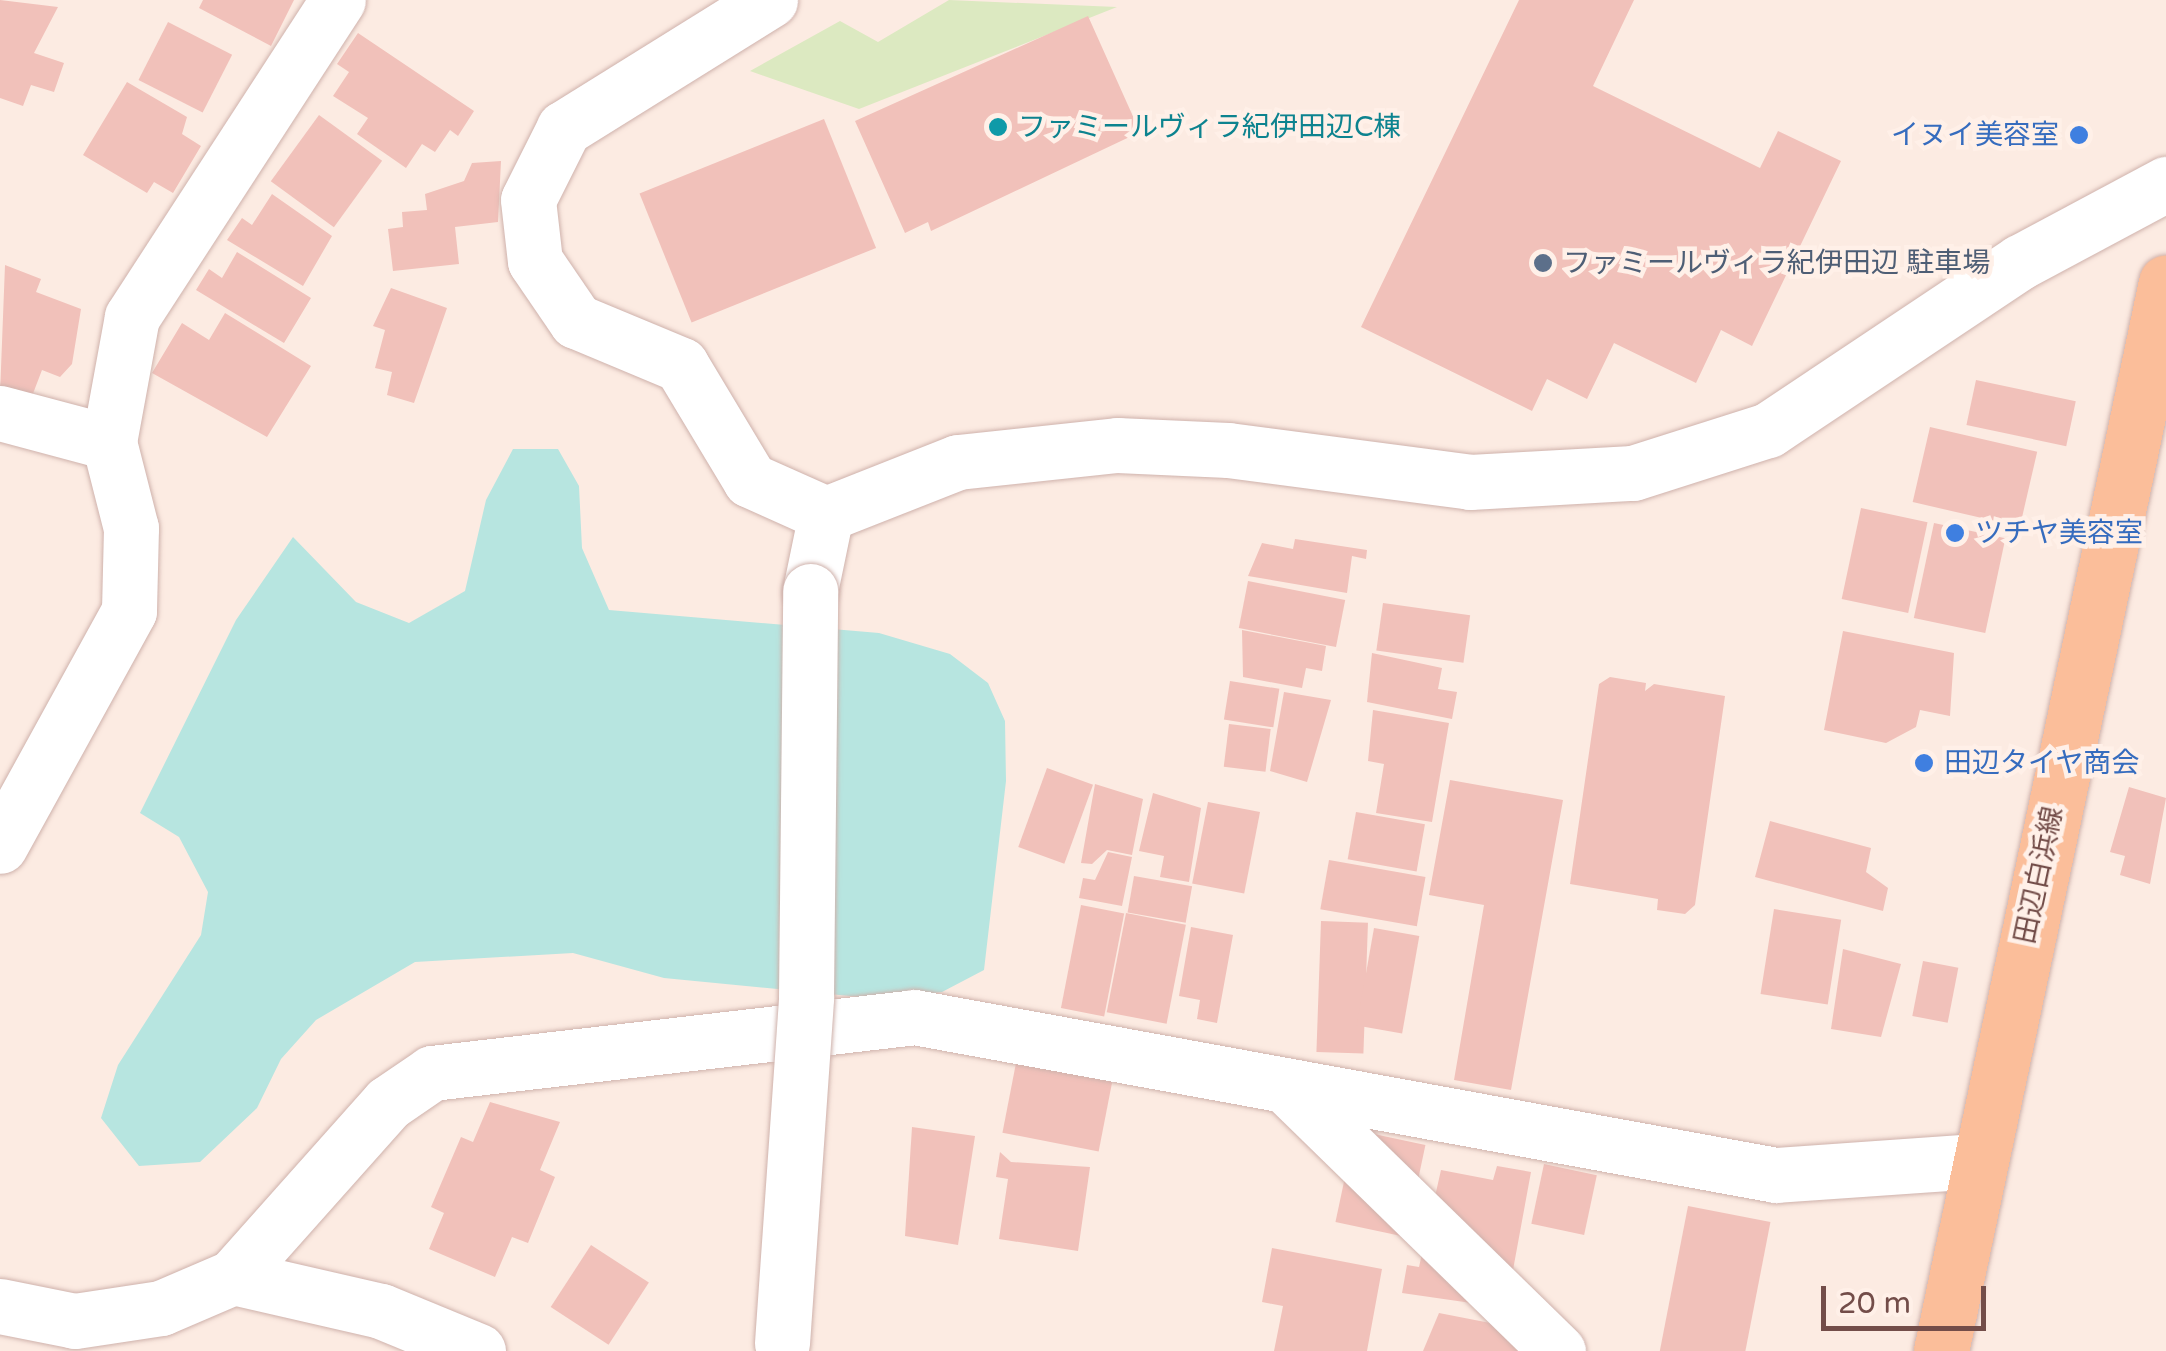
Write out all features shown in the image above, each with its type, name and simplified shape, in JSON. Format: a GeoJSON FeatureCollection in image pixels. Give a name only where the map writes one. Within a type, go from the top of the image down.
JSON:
{"type":"FeatureCollection","features":[{"type":"Feature","properties":{"kind":"main road","name":"田辺白浜線"},"geometry":{"type":"LineString","coordinates":[[1940,1351],[2166,282]]}},
{"type":"Feature","properties":{"kind":"street"},"geometry":{"type":"LineString","coordinates":[[0,846],[130,611],[130,528],[109,442],[132,317],[338,0]]}},
{"type":"Feature","properties":{"kind":"street"},"geometry":{"type":"LineString","coordinates":[[770,0],[564,128],[528,200],[535,261],[576,322],[682,365],[750,480],[826,514],[958,462],[1117,445],[1228,450],[1470,482],[1633,473],[1768,430],[2020,262],[2166,184]]}},
{"type":"Feature","properties":{"kind":"street"},"geometry":{"type":"LineString","coordinates":[[0,413],[109,442]]}},
{"type":"Feature","properties":{"kind":"street"},"geometry":{"type":"LineString","coordinates":[[781,1347],[806,997],[810,590],[826,514]]}},
{"type":"Feature","properties":{"kind":"street"},"geometry":{"type":"LineString","coordinates":[[0,1306],[75,1321],[161,1308],[233,1277],[388,1103],[432,1072],[487,1061],[914,1017],[1776,1175],[1978,1161]]}},
{"type":"Feature","properties":{"kind":"street"},"geometry":{"type":"LineString","coordinates":[[1286,1086],[1558,1351]]}},
{"type":"Feature","properties":{"kind":"street"},"geometry":{"type":"LineString","coordinates":[[233,1277],[381,1310],[478,1351]]}},
{"type":"Feature","properties":{"kind":"green space"},"geometry":{"type":"Polygon","coordinates":[[[949,0],[1117,7],[859,109],[750,71],[840,21],[878,42],[949,0]]]}},
{"type":"Feature","properties":{"kind":"water"},"geometry":{"type":"Polygon","coordinates":[[[513,449],[558,449],[579,486],[582,548],[609,610],[879,633],[950,654],[988,683],[1005,721],[1006,781],[984,970],[942,992],[881,999],[664,978],[573,953],[415,962],[316,1020],[281,1059],[257,1108],[200,1162],[139,1166],[101,1118],[118,1065],[201,935],[208,892],[179,837],[140,813],[236,620],[293,537],[356,602],[409,623],[465,591],[486,500],[513,449]]]}},
{"type":"Feature","properties":{"kind":"building"},"geometry":{"type":"Polygon","coordinates":[[[0,0],[58,7],[34,53],[64,63],[54,92],[31,85],[23,106],[0,98],[0,0]]]}},
{"type":"Feature","properties":{"kind":"building"},"geometry":{"type":"Polygon","coordinates":[[[203,0],[294,0],[271,46],[199,8],[203,0]]]}},
{"type":"Feature","properties":{"kind":"building"},"geometry":{"type":"Polygon","coordinates":[[[1519,0],[1634,0],[1593,86],[1760,168],[1778,131],[1841,161],[1752,346],[1721,330],[1696,383],[1614,343],[1587,399],[1547,379],[1532,411],[1361,327],[1519,0]]]}},
{"type":"Feature","properties":{"kind":"building","name":"ファミールヴィラ紀伊田辺C棟"},"geometry":{"type":"Polygon","coordinates":[[[1088,16],[1140,132],[931,231],[928,222],[905,233],[855,121],[1088,16]]]}},
{"type":"Feature","properties":{"kind":"building"},"geometry":{"type":"Polygon","coordinates":[[[168,22],[232,55],[203,113],[138,80],[168,22]]]}},
{"type":"Feature","properties":{"kind":"building"},"geometry":{"type":"Polygon","coordinates":[[[358,33],[474,111],[458,136],[450,130],[435,152],[422,144],[406,168],[357,134],[368,118],[333,96],[349,72],[337,64],[358,33]]]}},
{"type":"Feature","properties":{"kind":"building"},"geometry":{"type":"Polygon","coordinates":[[[127,82],[187,117],[182,134],[201,146],[173,193],[154,182],[147,193],[83,155],[127,82]]]}},
{"type":"Feature","properties":{"kind":"building"},"geometry":{"type":"Polygon","coordinates":[[[319,115],[382,161],[334,227],[271,181],[319,115]]]}},
{"type":"Feature","properties":{"kind":"building"},"geometry":{"type":"Polygon","coordinates":[[[824,119],[876,248],[692,322],[639,194],[824,119]]]}},
{"type":"Feature","properties":{"kind":"building"},"geometry":{"type":"Polygon","coordinates":[[[501,161],[498,222],[455,227],[459,264],[393,271],[388,229],[403,227],[402,212],[427,210],[425,194],[464,181],[472,163],[501,161]]]}},
{"type":"Feature","properties":{"kind":"building"},"geometry":{"type":"Polygon","coordinates":[[[272,194],[332,236],[303,286],[227,240],[242,218],[252,225],[272,194]]]}},
{"type":"Feature","properties":{"kind":"building"},"geometry":{"type":"Polygon","coordinates":[[[237,252],[311,298],[284,343],[196,290],[209,269],[222,278],[237,252]]]}},
{"type":"Feature","properties":{"kind":"building"},"geometry":{"type":"Polygon","coordinates":[[[5,265],[41,279],[36,292],[81,309],[72,364],[60,377],[42,370],[29,404],[0,394],[5,265]]]}},
{"type":"Feature","properties":{"kind":"building"},"geometry":{"type":"Polygon","coordinates":[[[391,288],[447,308],[414,403],[387,395],[392,372],[375,368],[385,330],[373,326],[391,288]]]}},
{"type":"Feature","properties":{"kind":"building"},"geometry":{"type":"Polygon","coordinates":[[[225,313],[311,366],[267,437],[152,373],[182,323],[209,340],[225,313]]]}},
{"type":"Feature","properties":{"kind":"building"},"geometry":{"type":"Polygon","coordinates":[[[1976,380],[2076,401],[2066,446],[1966,425],[1976,380]]]}},
{"type":"Feature","properties":{"kind":"building"},"geometry":{"type":"Polygon","coordinates":[[[1930,427],[2037,452],[2020,527],[1913,502],[1930,427]]]}},
{"type":"Feature","properties":{"kind":"building"},"geometry":{"type":"Polygon","coordinates":[[[1861,508],[1928,522],[1908,613],[1842,599],[1861,508]]]}},
{"type":"Feature","properties":{"kind":"building"},"geometry":{"type":"Polygon","coordinates":[[[1934,523],[2005,538],[1985,633],[1914,618],[1934,523]]]}},
{"type":"Feature","properties":{"kind":"building"},"geometry":{"type":"Polygon","coordinates":[[[1295,539],[1367,550],[1366,559],[1352,556],[1347,593],[1248,576],[1262,543],[1293,549],[1295,539]]]}},
{"type":"Feature","properties":{"kind":"building"},"geometry":{"type":"Polygon","coordinates":[[[1248,581],[1345,600],[1336,647],[1239,628],[1248,581]]]}},
{"type":"Feature","properties":{"kind":"building"},"geometry":{"type":"Polygon","coordinates":[[[1383,603],[1470,615],[1463,663],[1376,651],[1383,603]]]}},
{"type":"Feature","properties":{"kind":"building"},"geometry":{"type":"Polygon","coordinates":[[[1242,630],[1326,646],[1322,671],[1306,668],[1302,688],[1243,677],[1242,630]]]}},
{"type":"Feature","properties":{"kind":"building"},"geometry":{"type":"Polygon","coordinates":[[[1843,631],[1954,653],[1950,716],[1920,710],[1916,727],[1886,743],[1824,730],[1843,631]]]}},
{"type":"Feature","properties":{"kind":"building"},"geometry":{"type":"Polygon","coordinates":[[[1372,653],[1442,668],[1438,689],[1457,692],[1452,719],[1367,702],[1372,653]]]}},
{"type":"Feature","properties":{"kind":"building"},"geometry":{"type":"Polygon","coordinates":[[[1610,677],[1646,683],[1645,691],[1654,684],[1725,696],[1695,905],[1685,914],[1657,910],[1658,899],[1570,884],[1599,684],[1610,677]]]}},
{"type":"Feature","properties":{"kind":"building"},"geometry":{"type":"Polygon","coordinates":[[[1230,681],[1279,689],[1273,727],[1224,720],[1230,681]]]}},
{"type":"Feature","properties":{"kind":"building"},"geometry":{"type":"Polygon","coordinates":[[[1284,692],[1331,700],[1307,782],[1270,771],[1284,692]]]}},
{"type":"Feature","properties":{"kind":"building"},"geometry":{"type":"Polygon","coordinates":[[[1373,710],[1449,723],[1432,822],[1376,813],[1384,764],[1368,761],[1373,710]]]}},
{"type":"Feature","properties":{"kind":"building"},"geometry":{"type":"Polygon","coordinates":[[[1229,724],[1271,729],[1265,772],[1224,767],[1229,724]]]}},
{"type":"Feature","properties":{"kind":"building"},"geometry":{"type":"Polygon","coordinates":[[[1047,768],[1093,785],[1064,864],[1018,847],[1047,768]]]}},
{"type":"Feature","properties":{"kind":"building"},"geometry":{"type":"Polygon","coordinates":[[[1450,780],[1563,800],[1511,1090],[1454,1080],[1484,905],[1429,895],[1450,780]]]}},
{"type":"Feature","properties":{"kind":"building"},"geometry":{"type":"Polygon","coordinates":[[[1095,784],[1143,799],[1132,855],[1107,850],[1092,864],[1081,863],[1095,784]]]}},
{"type":"Feature","properties":{"kind":"building"},"geometry":{"type":"Polygon","coordinates":[[[2129,787],[2166,798],[2150,884],[2120,875],[2125,856],[2110,852],[2129,787]]]}},
{"type":"Feature","properties":{"kind":"building"},"geometry":{"type":"Polygon","coordinates":[[[1153,793],[1201,808],[1189,882],[1160,877],[1164,856],[1139,851],[1153,793]]]}},
{"type":"Feature","properties":{"kind":"building"},"geometry":{"type":"Polygon","coordinates":[[[1208,802],[1260,812],[1244,894],[1192,883],[1208,802]]]}},
{"type":"Feature","properties":{"kind":"building"},"geometry":{"type":"Polygon","coordinates":[[[1356,812],[1425,824],[1417,871],[1348,859],[1356,812]]]}},
{"type":"Feature","properties":{"kind":"building"},"geometry":{"type":"Polygon","coordinates":[[[1770,821],[1871,848],[1866,872],[1888,888],[1883,911],[1755,877],[1770,821]]]}},
{"type":"Feature","properties":{"kind":"building"},"geometry":{"type":"Polygon","coordinates":[[[1108,852],[1132,857],[1122,906],[1079,898],[1083,878],[1095,880],[1108,852]]]}},
{"type":"Feature","properties":{"kind":"building"},"geometry":{"type":"Polygon","coordinates":[[[1329,860],[1426,877],[1417,926],[1320,909],[1329,860]]]}},
{"type":"Feature","properties":{"kind":"building"},"geometry":{"type":"Polygon","coordinates":[[[1134,876],[1192,886],[1186,923],[1128,912],[1134,876]]]}},
{"type":"Feature","properties":{"kind":"building"},"geometry":{"type":"Polygon","coordinates":[[[1081,905],[1124,913],[1104,1016],[1061,1008],[1081,905]]]}},
{"type":"Feature","properties":{"kind":"building"},"geometry":{"type":"Polygon","coordinates":[[[1774,909],[1841,920],[1828,1005],[1761,994],[1774,909]]]}},
{"type":"Feature","properties":{"kind":"building"},"geometry":{"type":"Polygon","coordinates":[[[1126,913],[1186,925],[1167,1024],[1107,1012],[1126,913]]]}},
{"type":"Feature","properties":{"kind":"building"},"geometry":{"type":"Polygon","coordinates":[[[1321,921],[1368,923],[1363,1054],[1316,1052],[1321,921]]]}},
{"type":"Feature","properties":{"kind":"building"},"geometry":{"type":"Polygon","coordinates":[[[1191,927],[1233,935],[1217,1023],[1197,1019],[1200,1000],[1179,996],[1191,927]]]}},
{"type":"Feature","properties":{"kind":"building"},"geometry":{"type":"Polygon","coordinates":[[[1374,928],[1419,936],[1402,1033],[1357,1025],[1374,928]]]}},
{"type":"Feature","properties":{"kind":"building"},"geometry":{"type":"Polygon","coordinates":[[[1843,949],[1901,964],[1881,1037],[1831,1029],[1843,949]]]}},
{"type":"Feature","properties":{"kind":"building"},"geometry":{"type":"Polygon","coordinates":[[[1923,961],[1958,968],[1948,1023],[1912,1016],[1923,961]]]}},
{"type":"Feature","properties":{"kind":"building"},"geometry":{"type":"Polygon","coordinates":[[[1016,1063],[1112,1082],[1099,1151],[1002,1133],[1016,1063]]]}},
{"type":"Feature","properties":{"kind":"building"},"geometry":{"type":"Polygon","coordinates":[[[490,1102],[560,1122],[540,1170],[555,1177],[528,1243],[512,1237],[495,1277],[429,1249],[444,1213],[431,1207],[461,1137],[473,1142],[490,1102]]]}},
{"type":"Feature","properties":{"kind":"building"},"geometry":{"type":"Polygon","coordinates":[[[912,1127],[975,1136],[958,1245],[905,1236],[912,1127]]]}},
{"type":"Feature","properties":{"kind":"building"},"geometry":{"type":"Polygon","coordinates":[[[1355,1130],[1425,1145],[1406,1237],[1335,1222],[1355,1130]]]}},
{"type":"Feature","properties":{"kind":"building"},"geometry":{"type":"Polygon","coordinates":[[[1000,1152],[1011,1162],[1090,1167],[1078,1251],[999,1239],[1008,1179],[996,1177],[1000,1152]]]}},
{"type":"Feature","properties":{"kind":"building"},"geometry":{"type":"Polygon","coordinates":[[[1544,1164],[1597,1175],[1584,1235],[1531,1224],[1544,1164]]]}},
{"type":"Feature","properties":{"kind":"building"},"geometry":{"type":"Polygon","coordinates":[[[1497,1166],[1531,1172],[1506,1308],[1402,1293],[1407,1265],[1419,1267],[1441,1170],[1493,1180],[1497,1166]]]}},
{"type":"Feature","properties":{"kind":"building"},"geometry":{"type":"Polygon","coordinates":[[[1688,1206],[1770,1222],[1745,1351],[1660,1351],[1688,1206]]]}},
{"type":"Feature","properties":{"kind":"building"},"geometry":{"type":"Polygon","coordinates":[[[591,1245],[649,1283],[609,1345],[551,1307],[591,1245]]]}},
{"type":"Feature","properties":{"kind":"building"},"geometry":{"type":"Polygon","coordinates":[[[1272,1248],[1382,1269],[1367,1351],[1274,1351],[1283,1306],[1262,1302],[1272,1248]]]}},
{"type":"Feature","properties":{"kind":"building"},"geometry":{"type":"Polygon","coordinates":[[[1439,1313],[1541,1333],[1538,1351],[1423,1351],[1439,1313]]]}},
{"type":"Feature","properties":{"kind":"place","name":"ファミールヴィラ紀伊田辺C棟"},"geometry":{"type":"Point","coordinates":[998,127]}},
{"type":"Feature","properties":{"kind":"place","name":"イヌイ美容室"},"geometry":{"type":"Point","coordinates":[2079,135]}},
{"type":"Feature","properties":{"kind":"place","name":"ファミールヴィラ紀伊田辺 駐車場"},"geometry":{"type":"Point","coordinates":[1543,263]}},
{"type":"Feature","properties":{"kind":"place","name":"ツチヤ美容室"},"geometry":{"type":"Point","coordinates":[1955,533]}},
{"type":"Feature","properties":{"kind":"place","name":"田辺タイヤ商会"},"geometry":{"type":"Point","coordinates":[1924,763]}}]}
